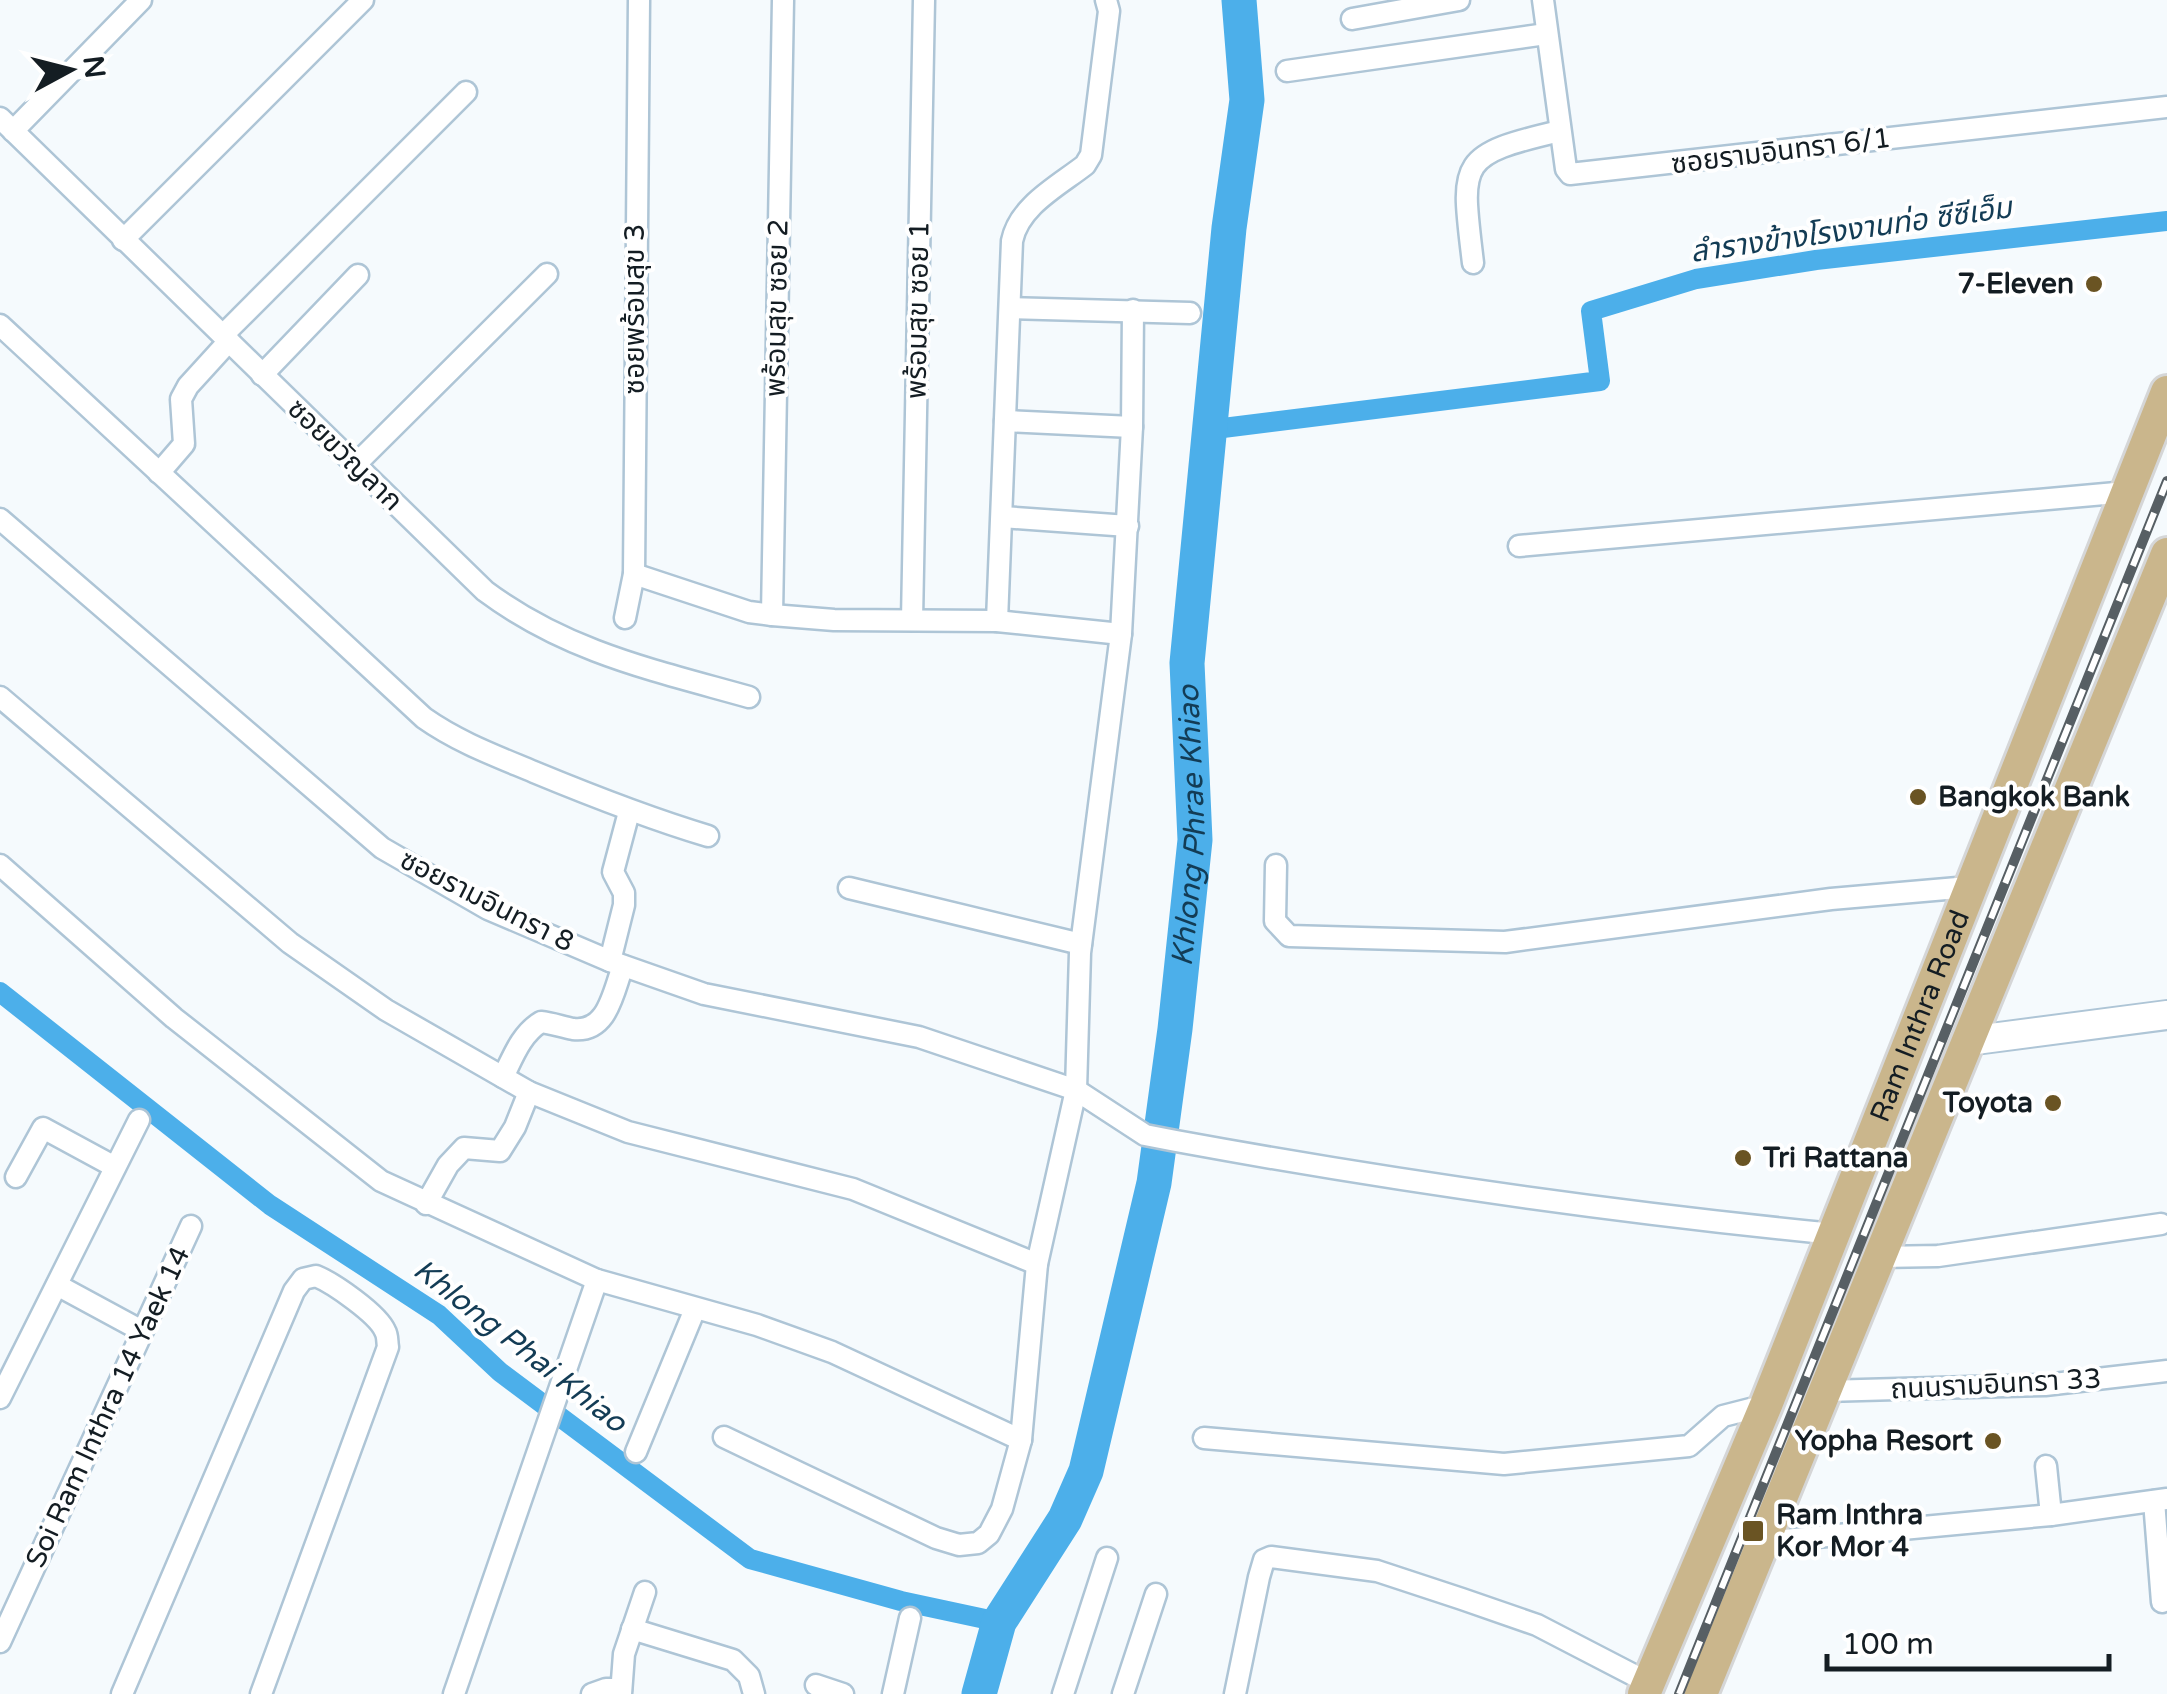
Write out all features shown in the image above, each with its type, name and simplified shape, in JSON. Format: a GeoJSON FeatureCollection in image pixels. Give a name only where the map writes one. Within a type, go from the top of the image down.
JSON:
{"type":"FeatureCollection","features":[{"type":"Feature","properties":{"kind":"main road","name":"Ram Inthra Road"},"geometry":{"type":"LineString","coordinates":[[1647,1689],[1766,1405],[2167,392]]}},
{"type":"Feature","properties":{"kind":"main road","name":"Ram Inthra Road"},"geometry":{"type":"LineString","coordinates":[[1701,1694],[2167,554]]}},
{"type":"Feature","properties":{"kind":"street"},"geometry":{"type":"LineString","coordinates":[[7,124],[141,0]]}},
{"type":"Feature","properties":{"kind":"street"},"geometry":{"type":"LineString","coordinates":[[123,240],[363,0]]}},
{"type":"Feature","properties":{"kind":"street","name":"ซอยพร้อมสุข 3"},"geometry":{"type":"LineString","coordinates":[[626,618],[634,574],[639,0]]}},
{"type":"Feature","properties":{"kind":"street","name":"พร้อมสุข ซอย 2"},"geometry":{"type":"LineString","coordinates":[[772,615],[783,0]]}},
{"type":"Feature","properties":{"kind":"street","name":"พร้อมสุข ซอย 1"},"geometry":{"type":"LineString","coordinates":[[912,620],[924,0]]}},
{"type":"Feature","properties":{"kind":"street"},"geometry":{"type":"LineString","coordinates":[[997,621],[1015,226],[1024,213],[1085,165],[1091,154],[1108,11],[1106,0]]}},
{"type":"Feature","properties":{"kind":"street"},"geometry":{"type":"LineString","coordinates":[[1352,19],[1459,0]]}},
{"type":"Feature","properties":{"kind":"street","name":"ซอยรามอินทรา 6/1"},"geometry":{"type":"LineString","coordinates":[[1544,0],[1566,168],[1576,175],[2167,107]]}},
{"type":"Feature","properties":{"kind":"street"},"geometry":{"type":"LineString","coordinates":[[1287,71],[1546,34]]}},
{"type":"Feature","properties":{"kind":"street"},"geometry":{"type":"LineString","coordinates":[[159,473],[184,444],[181,399],[226,338],[466,92]]}},
{"type":"Feature","properties":{"kind":"street","name":"ซอยขวัญลาก"},"geometry":{"type":"LineString","coordinates":[[7,124],[485,592],[546,632],[658,672],[749,697]]}},
{"type":"Feature","properties":{"kind":"street"},"geometry":{"type":"LineString","coordinates":[[1473,263],[1465,196],[1472,169],[1495,149],[1560,132]]}},
{"type":"Feature","properties":{"kind":"street"},"geometry":{"type":"LineString","coordinates":[[354,465],[547,274]]}},
{"type":"Feature","properties":{"kind":"street"},"geometry":{"type":"LineString","coordinates":[[262,375],[358,275]]}},
{"type":"Feature","properties":{"kind":"street"},"geometry":{"type":"LineString","coordinates":[[1010,308],[1190,313]]}},
{"type":"Feature","properties":{"kind":"street"},"geometry":{"type":"LineString","coordinates":[[724,1437],[936,1538],[959,1544],[978,1543],[989,1534],[1002,1510],[1020,1440],[1037,1264],[1076,1090],[1082,944],[1121,634],[1132,428],[1133,310]]}},
{"type":"Feature","properties":{"kind":"street"},"geometry":{"type":"LineString","coordinates":[[0,325],[424,718],[448,734],[629,812],[708,836]]}},
{"type":"Feature","properties":{"kind":"street"},"geometry":{"type":"LineString","coordinates":[[1005,420],[1132,428]]}},
{"type":"Feature","properties":{"kind":"street"},"geometry":{"type":"LineString","coordinates":[[1519,546],[2127,492]]}},
{"type":"Feature","properties":{"kind":"street"},"geometry":{"type":"LineString","coordinates":[[1002,517],[1128,526]]}},
{"type":"Feature","properties":{"kind":"street","name":"ซอยรามอินทรา 8"},"geometry":{"type":"LineString","coordinates":[[0,519],[382,848],[488,909],[616,964],[704,994],[919,1037],[1076,1090],[1146,1134],[1176,1141],[1540,1201],[1834,1234]]}},
{"type":"Feature","properties":{"kind":"street"},"geometry":{"type":"LineString","coordinates":[[634,574],[749,612],[772,615],[997,621],[1121,634]]}},
{"type":"Feature","properties":{"kind":"street"},"geometry":{"type":"LineString","coordinates":[[0,697],[290,942],[386,1010],[529,1092],[628,1132],[853,1189],[1037,1264]]}},
{"type":"Feature","properties":{"kind":"street"},"geometry":{"type":"LineString","coordinates":[[503,1077],[521,1042],[541,1022],[573,1029],[592,1027],[603,1018],[624,905],[624,893],[612,872],[629,812]]}},
{"type":"Feature","properties":{"kind":"street"},"geometry":{"type":"LineString","coordinates":[[1276,864],[1277,926],[1289,936],[1506,942],[1831,898],[1969,888]]}},
{"type":"Feature","properties":{"kind":"street"},"geometry":{"type":"LineString","coordinates":[[0,866],[202,1040],[382,1181],[597,1280],[756,1325],[832,1352],[1020,1440]]}},
{"type":"Feature","properties":{"kind":"street"},"geometry":{"type":"LineString","coordinates":[[849,888],[1082,944]]}},
{"type":"Feature","properties":{"kind":"street"},"geometry":{"type":"LineString","coordinates":[[1968,1041],[2167,1015]]}},
{"type":"Feature","properties":{"kind":"street"},"geometry":{"type":"LineString","coordinates":[[426,1204],[448,1165],[464,1148],[500,1152],[529,1092]]}},
{"type":"Feature","properties":{"kind":"street"},"geometry":{"type":"LineString","coordinates":[[0,1398],[139,1120]]}},
{"type":"Feature","properties":{"kind":"street"},"geometry":{"type":"LineString","coordinates":[[16,1177],[42,1128],[115,1167]]}},
{"type":"Feature","properties":{"kind":"street"},"geometry":{"type":"LineString","coordinates":[[1879,1257],[1938,1256],[2161,1224]]}},
{"type":"Feature","properties":{"kind":"street","name":"Soi Ram Inthra 14 Yaek 14"},"geometry":{"type":"LineString","coordinates":[[0,1642],[191,1226]]}},
{"type":"Feature","properties":{"kind":"street"},"geometry":{"type":"LineString","coordinates":[[122,1694],[281,1320],[294,1292],[304,1280],[316,1276],[350,1298],[385,1330],[388,1348],[260,1694]]}},
{"type":"Feature","properties":{"kind":"street"},"geometry":{"type":"LineString","coordinates":[[454,1694],[597,1280]]}},
{"type":"Feature","properties":{"kind":"street"},"geometry":{"type":"LineString","coordinates":[[56,1285],[142,1331]]}},
{"type":"Feature","properties":{"kind":"street"},"geometry":{"type":"LineString","coordinates":[[636,1452],[695,1308]]}},
{"type":"Feature","properties":{"kind":"street","name":"ถนนรามอินทรา 33"},"geometry":{"type":"LineString","coordinates":[[1825,1392],[2046,1386],[2167,1371]]}},
{"type":"Feature","properties":{"kind":"street"},"geometry":{"type":"LineString","coordinates":[[1204,1438],[1504,1464],[1689,1446],[1723,1416],[1766,1405]]}},
{"type":"Feature","properties":{"kind":"street"},"geometry":{"type":"LineString","coordinates":[[2046,1466],[2051,1515]]}},
{"type":"Feature","properties":{"kind":"street"},"geometry":{"type":"LineString","coordinates":[[1763,1542],[2051,1515],[2160,1500],[2162,1602]]}},
{"type":"Feature","properties":{"kind":"street"},"geometry":{"type":"LineString","coordinates":[[1235,1694],[1259,1577],[1264,1560],[1271,1557],[1376,1571],[1537,1625],[1647,1689]]}},
{"type":"Feature","properties":{"kind":"street"},"geometry":{"type":"LineString","coordinates":[[1063,1694],[1108,1558]]}},
{"type":"Feature","properties":{"kind":"street"},"geometry":{"type":"LineString","coordinates":[[592,1694],[606,1688],[621,1692],[624,1654],[645,1592]]}},
{"type":"Feature","properties":{"kind":"street"},"geometry":{"type":"LineString","coordinates":[[1123,1694],[1156,1594]]}},
{"type":"Feature","properties":{"kind":"street"},"geometry":{"type":"LineString","coordinates":[[892,1694],[910,1618]]}},
{"type":"Feature","properties":{"kind":"street"},"geometry":{"type":"LineString","coordinates":[[632,1629],[734,1660],[749,1676],[754,1694]]}},
{"type":"Feature","properties":{"kind":"street"},"geometry":{"type":"LineString","coordinates":[[816,1685],[844,1694]]}},
{"type":"Feature","properties":{"kind":"waterway","name":"Khlong Phrae Khiao"},"geometry":{"type":"LineString","coordinates":[[979,1694],[999,1622],[1065,1519],[1086,1471],[1154,1183],[1195,840],[1187,663],[1229,228],[1247,100],[1239,0]]}},
{"type":"Feature","properties":{"kind":"waterway","name":"ลำรางข้างโรงงานท่อ ซีซีเอ็ม"},"geometry":{"type":"LineString","coordinates":[[1207,430],[1600,381],[1591,311],[1696,279],[1816,260],[2167,221]]}},
{"type":"Feature","properties":{"kind":"waterway","name":"Khlong Phai Khiao"},"geometry":{"type":"LineString","coordinates":[[0,992],[270,1205],[439,1315],[500,1372],[750,1559],[901,1601],[999,1622]]}},
{"type":"Feature","properties":{"kind":"railway"},"geometry":{"type":"LineString","coordinates":[[1679,1694],[2167,481]]}},
{"type":"Feature","properties":{"kind":"place","name":"7-Eleven"},"geometry":{"type":"Point","coordinates":[2094,284]}},
{"type":"Feature","properties":{"kind":"place","name":"Bangkok Bank"},"geometry":{"type":"Point","coordinates":[1918,797]}},
{"type":"Feature","properties":{"kind":"place","name":"Toyota"},"geometry":{"type":"Point","coordinates":[2053,1103]}},
{"type":"Feature","properties":{"kind":"place","name":"Tri Rattana"},"geometry":{"type":"Point","coordinates":[1743,1158]}},
{"type":"Feature","properties":{"kind":"place","name":"Yopha Resort"},"geometry":{"type":"Point","coordinates":[1993,1441]}},
{"type":"Feature","properties":{"kind":"place","name":"Ram Inthra Kor Mor 4"},"geometry":{"type":"Point","coordinates":[1753,1531]}}]}
